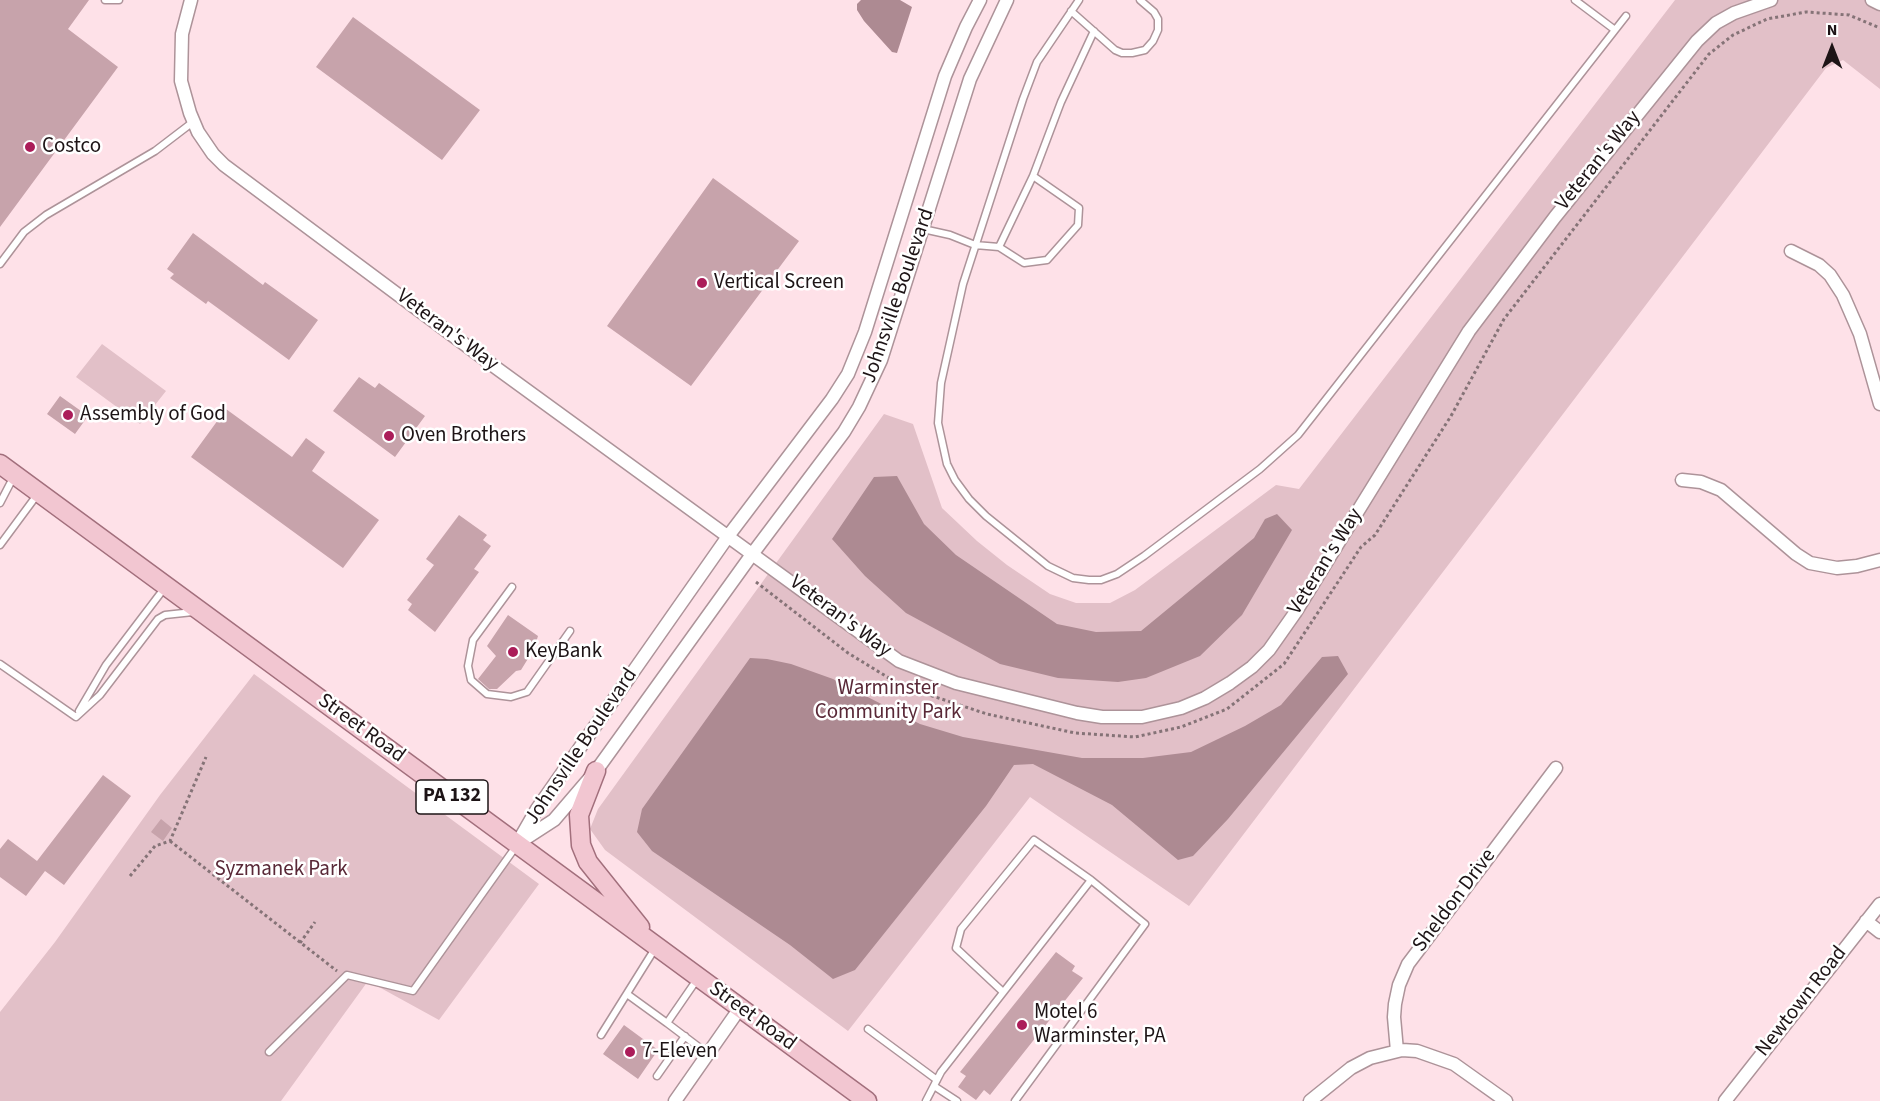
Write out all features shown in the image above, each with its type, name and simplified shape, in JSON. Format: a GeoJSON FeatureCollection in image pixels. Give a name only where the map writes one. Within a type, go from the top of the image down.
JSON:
{"type":"FeatureCollection","features":[{"type":"Feature","properties":{"kind":"main road","name":"Street Road"},"geometry":{"type":"LineString","coordinates":[[7,469],[740,1008],[860,1099]]}},
{"type":"Feature","properties":{"kind":"main road"},"geometry":{"type":"LineString","coordinates":[[596,771],[579,814],[581,845],[588,862],[657,947]]}},
{"type":"Feature","properties":{"kind":"street","name":"Veteran's Way"},"geometry":{"type":"LineString","coordinates":[[191,0],[182,34],[181,81],[193,122],[205,143],[224,165],[495,367],[729,535],[898,661],[941,679],[1077,713],[1102,717],[1142,717],[1181,708],[1205,698],[1252,667],[1269,650],[1469,331],[1555,217],[1697,41],[1716,23],[1750,6],[1771,0]]}},
{"type":"Feature","properties":{"kind":"street","name":"Johnsville Boulevard"},"geometry":{"type":"LineString","coordinates":[[517,844],[537,809],[729,535],[848,374],[865,332],[945,76],[980,0]]}},
{"type":"Feature","properties":{"kind":"street","name":"Johnsville Boulevard"},"geometry":{"type":"LineString","coordinates":[[517,844],[554,820],[596,771],[753,553],[844,432],[859,407],[881,360],[970,79],[1007,0]]}},
{"type":"Feature","properties":{"kind":"street"},"geometry":{"type":"LineString","coordinates":[[1872,0],[1880,4]]}},
{"type":"Feature","properties":{"kind":"street"},"geometry":{"type":"LineString","coordinates":[[1791,251],[1818,265],[1830,275],[1843,295],[1860,334],[1879,397]]}},
{"type":"Feature","properties":{"kind":"street"},"geometry":{"type":"LineString","coordinates":[[1682,480],[1701,482],[1721,490],[1796,554],[1810,563],[1838,568],[1880,560]]}},
{"type":"Feature","properties":{"kind":"street","name":"Sheldon Drive"},"geometry":{"type":"LineString","coordinates":[[1397,1051],[1395,1004],[1399,985],[1408,964],[1556,768]]}},
{"type":"Feature","properties":{"kind":"street","name":"Newtown Road"},"geometry":{"type":"LineString","coordinates":[[1725,1101],[1880,904]]}},
{"type":"Feature","properties":{"kind":"street"},"geometry":{"type":"LineString","coordinates":[[1866,921],[1880,932]]}},
{"type":"Feature","properties":{"kind":"street"},"geometry":{"type":"LineString","coordinates":[[675,1101],[740,1008]]}},
{"type":"Feature","properties":{"kind":"street"},"geometry":{"type":"LineString","coordinates":[[1310,1101],[1351,1068],[1370,1058],[1397,1051],[1417,1052],[1454,1064],[1506,1101]]}},
{"type":"Feature","properties":{"kind":"lane"},"geometry":{"type":"LineString","coordinates":[[105,0],[119,0]]}},
{"type":"Feature","properties":{"kind":"lane"},"geometry":{"type":"LineString","coordinates":[[1079,0],[1037,62],[975,244],[963,284],[940,383],[938,423],[947,464],[969,499],[993,522],[1048,566],[1073,578],[1089,580],[1117,574],[1144,556],[1260,469],[1298,435],[1626,16]]}},
{"type":"Feature","properties":{"kind":"lane"},"geometry":{"type":"LineString","coordinates":[[1071,11],[1122,53],[1132,53],[1145,50],[1153,41],[1158,30],[1158,19],[1154,12],[1140,0]]}},
{"type":"Feature","properties":{"kind":"lane"},"geometry":{"type":"LineString","coordinates":[[1575,0],[1615,30]]}},
{"type":"Feature","properties":{"kind":"lane"},"geometry":{"type":"LineString","coordinates":[[999,247],[1033,176],[1061,102],[1094,31]]}},
{"type":"Feature","properties":{"kind":"lane"},"geometry":{"type":"LineString","coordinates":[[0,264],[24,232],[46,215],[155,151],[193,122]]}},
{"type":"Feature","properties":{"kind":"lane"},"geometry":{"type":"LineString","coordinates":[[922,228],[975,244],[999,247],[1024,263],[1047,260],[1078,225],[1079,208],[1033,176]]}},
{"type":"Feature","properties":{"kind":"lane"},"geometry":{"type":"LineString","coordinates":[[0,503],[7,469]]}},
{"type":"Feature","properties":{"kind":"lane"},"geometry":{"type":"LineString","coordinates":[[0,545],[38,492]]}},
{"type":"Feature","properties":{"kind":"lane"},"geometry":{"type":"LineString","coordinates":[[76,717],[106,665],[166,586]]}},
{"type":"Feature","properties":{"kind":"lane"},"geometry":{"type":"LineString","coordinates":[[512,587],[473,640],[468,666],[471,680],[487,694],[511,697],[526,692],[570,631]]}},
{"type":"Feature","properties":{"kind":"lane"},"geometry":{"type":"LineString","coordinates":[[76,717],[100,695],[158,618],[165,615],[200,611]]}},
{"type":"Feature","properties":{"kind":"lane"},"geometry":{"type":"LineString","coordinates":[[0,664],[76,717]]}},
{"type":"Feature","properties":{"kind":"lane"},"geometry":{"type":"LineString","coordinates":[[1003,992],[956,948],[961,929],[1034,840],[1091,880],[1145,924],[1015,1101]]}},
{"type":"Feature","properties":{"kind":"lane"},"geometry":{"type":"LineString","coordinates":[[269,1052],[346,977],[413,991],[517,844]]}},
{"type":"Feature","properties":{"kind":"lane"},"geometry":{"type":"LineString","coordinates":[[926,1101],[935,1083],[1091,880]]}},
{"type":"Feature","properties":{"kind":"lane"},"geometry":{"type":"LineString","coordinates":[[601,1035],[657,947]]}},
{"type":"Feature","properties":{"kind":"lane"},"geometry":{"type":"LineString","coordinates":[[667,1023],[698,977]]}},
{"type":"Feature","properties":{"kind":"lane"},"geometry":{"type":"LineString","coordinates":[[627,994],[708,1054]]}},
{"type":"Feature","properties":{"kind":"lane"},"geometry":{"type":"LineString","coordinates":[[868,1029],[957,1101]]}},
{"type":"Feature","properties":{"kind":"lane"},"geometry":{"type":"LineString","coordinates":[[657,1076],[685,1036]]}},
{"type":"Feature","properties":{"kind":"path"},"geometry":{"type":"LineString","coordinates":[[756,582],[848,653],[902,686],[987,714],[1075,733],[1135,738],[1181,727],[1227,709],[1284,664],[1361,547],[1375,535],[1450,416],[1504,319],[1709,54],[1733,35],[1767,19],[1806,12],[1849,15],[1880,28]]}},
{"type":"Feature","properties":{"kind":"path"},"geometry":{"type":"LineString","coordinates":[[130,876],[154,846],[170,841],[206,757]]}},
{"type":"Feature","properties":{"kind":"path"},"geometry":{"type":"LineString","coordinates":[[170,841],[346,977]]}},
{"type":"Feature","properties":{"kind":"path"},"geometry":{"type":"LineString","coordinates":[[300,943],[315,922]]}},
{"type":"Feature","properties":{"kind":"green space","name":"Warminster Community Park"},"geometry":{"type":"Polygon","coordinates":[[[1675,0],[1880,0],[1880,89],[1843,60],[1826,68],[1189,906],[1030,797],[848,1031],[605,850],[590,829],[598,809],[884,414],[913,424],[942,508],[1007,565],[1050,594],[1076,603],[1110,603],[1135,590],[1276,485],[1299,489],[1675,0]]]}},
{"type":"Feature","properties":{"kind":"green space"},"geometry":{"type":"Polygon","coordinates":[[[102,344],[166,391],[140,424],[76,377],[102,344]]]}},
{"type":"Feature","properties":{"kind":"green space","name":"Syzmanek Park"},"geometry":{"type":"Polygon","coordinates":[[[254,674],[539,884],[439,1020],[368,981],[281,1101],[0,1101],[0,1012],[55,942],[160,795],[254,674]]]}},
{"type":"Feature","properties":{"kind":"shaded area"},"geometry":{"type":"Polygon","coordinates":[[[861,0],[900,0],[912,7],[897,53],[892,52],[864,21],[857,10],[857,4],[861,0]]]}},
{"type":"Feature","properties":{"kind":"shaded area"},"geometry":{"type":"Polygon","coordinates":[[[897,476],[924,524],[956,555],[1057,624],[1096,632],[1141,631],[1254,538],[1265,519],[1277,514],[1292,530],[1242,615],[1200,656],[1146,678],[1118,682],[1058,678],[1000,664],[906,613],[865,576],[832,539],[874,477],[897,476]]]}},
{"type":"Feature","properties":{"kind":"shaded area"},"geometry":{"type":"Polygon","coordinates":[[[1338,656],[1348,674],[1228,819],[1193,856],[1178,860],[1112,805],[1033,764],[1014,765],[986,806],[855,970],[833,979],[790,945],[652,851],[637,832],[642,809],[750,658],[791,664],[833,679],[920,724],[963,737],[1082,758],[1143,758],[1191,752],[1245,726],[1281,705],[1322,657],[1338,656]]]}},
{"type":"Feature","properties":{"kind":"building","name":"Costco"},"geometry":{"type":"Polygon","coordinates":[[[0,0],[89,0],[68,29],[118,67],[0,227],[0,0]]]}},
{"type":"Feature","properties":{"kind":"building"},"geometry":{"type":"Polygon","coordinates":[[[353,17],[480,110],[442,160],[316,67],[353,17]]]}},
{"type":"Feature","properties":{"kind":"building","name":"Vertical Screen"},"geometry":{"type":"Polygon","coordinates":[[[713,178],[799,241],[691,386],[607,326],[713,178]]]}},
{"type":"Feature","properties":{"kind":"building"},"geometry":{"type":"Polygon","coordinates":[[[193,233],[263,285],[265,282],[318,320],[289,360],[208,301],[206,304],[170,278],[174,274],[167,269],[193,233]]]}},
{"type":"Feature","properties":{"kind":"building","name":"Oven Brothers"},"geometry":{"type":"Polygon","coordinates":[[[359,377],[375,388],[379,383],[425,416],[395,457],[333,411],[359,377]]]}},
{"type":"Feature","properties":{"kind":"building","name":"Assembly of God"},"geometry":{"type":"Polygon","coordinates":[[[60,396],[88,416],[75,434],[47,414],[60,396]]]}},
{"type":"Feature","properties":{"kind":"building"},"geometry":{"type":"Polygon","coordinates":[[[226,409],[292,457],[306,438],[325,452],[312,471],[379,520],[343,568],[191,457],[226,409]]]}},
{"type":"Feature","properties":{"kind":"building"},"geometry":{"type":"Polygon","coordinates":[[[459,515],[487,535],[483,540],[491,546],[474,569],[479,572],[435,632],[408,610],[412,604],[407,600],[434,565],[426,559],[459,515]]]}},
{"type":"Feature","properties":{"kind":"building","name":"KeyBank"},"geometry":{"type":"Polygon","coordinates":[[[508,615],[538,636],[534,649],[521,670],[516,671],[497,689],[489,689],[478,679],[496,656],[487,646],[508,615]]]}},
{"type":"Feature","properties":{"kind":"building"},"geometry":{"type":"Polygon","coordinates":[[[103,775],[131,796],[64,885],[45,871],[26,896],[0,877],[0,849],[8,839],[37,861],[103,775]]]}},
{"type":"Feature","properties":{"kind":"building"},"geometry":{"type":"Polygon","coordinates":[[[161,819],[172,828],[163,841],[151,832],[161,819]]]}},
{"type":"Feature","properties":{"kind":"building","name":"Motel 6 Warminster, PA"},"geometry":{"type":"Polygon","coordinates":[[[1056,952],[1075,966],[1072,971],[1083,978],[990,1095],[984,1090],[976,1100],[958,1087],[966,1076],[960,1072],[1056,952]]]}},
{"type":"Feature","properties":{"kind":"building","name":"7-Eleven"},"geometry":{"type":"Polygon","coordinates":[[[624,1025],[658,1050],[638,1079],[603,1054],[624,1025]]]}},
{"type":"Feature","properties":{"kind":"place","name":"Costco"},"geometry":{"type":"Point","coordinates":[30,147]}},
{"type":"Feature","properties":{"kind":"place","name":"Vertical Screen"},"geometry":{"type":"Point","coordinates":[702,283]}},
{"type":"Feature","properties":{"kind":"place","name":"Assembly of God"},"geometry":{"type":"Point","coordinates":[68,415]}},
{"type":"Feature","properties":{"kind":"place","name":"Oven Brothers"},"geometry":{"type":"Point","coordinates":[389,436]}},
{"type":"Feature","properties":{"kind":"place","name":"KeyBank"},"geometry":{"type":"Point","coordinates":[513,652]}},
{"type":"Feature","properties":{"kind":"place","name":"Motel 6 Warminster, PA"},"geometry":{"type":"Point","coordinates":[1022,1025]}},
{"type":"Feature","properties":{"kind":"place","name":"7-Eleven"},"geometry":{"type":"Point","coordinates":[630,1052]}}]}
